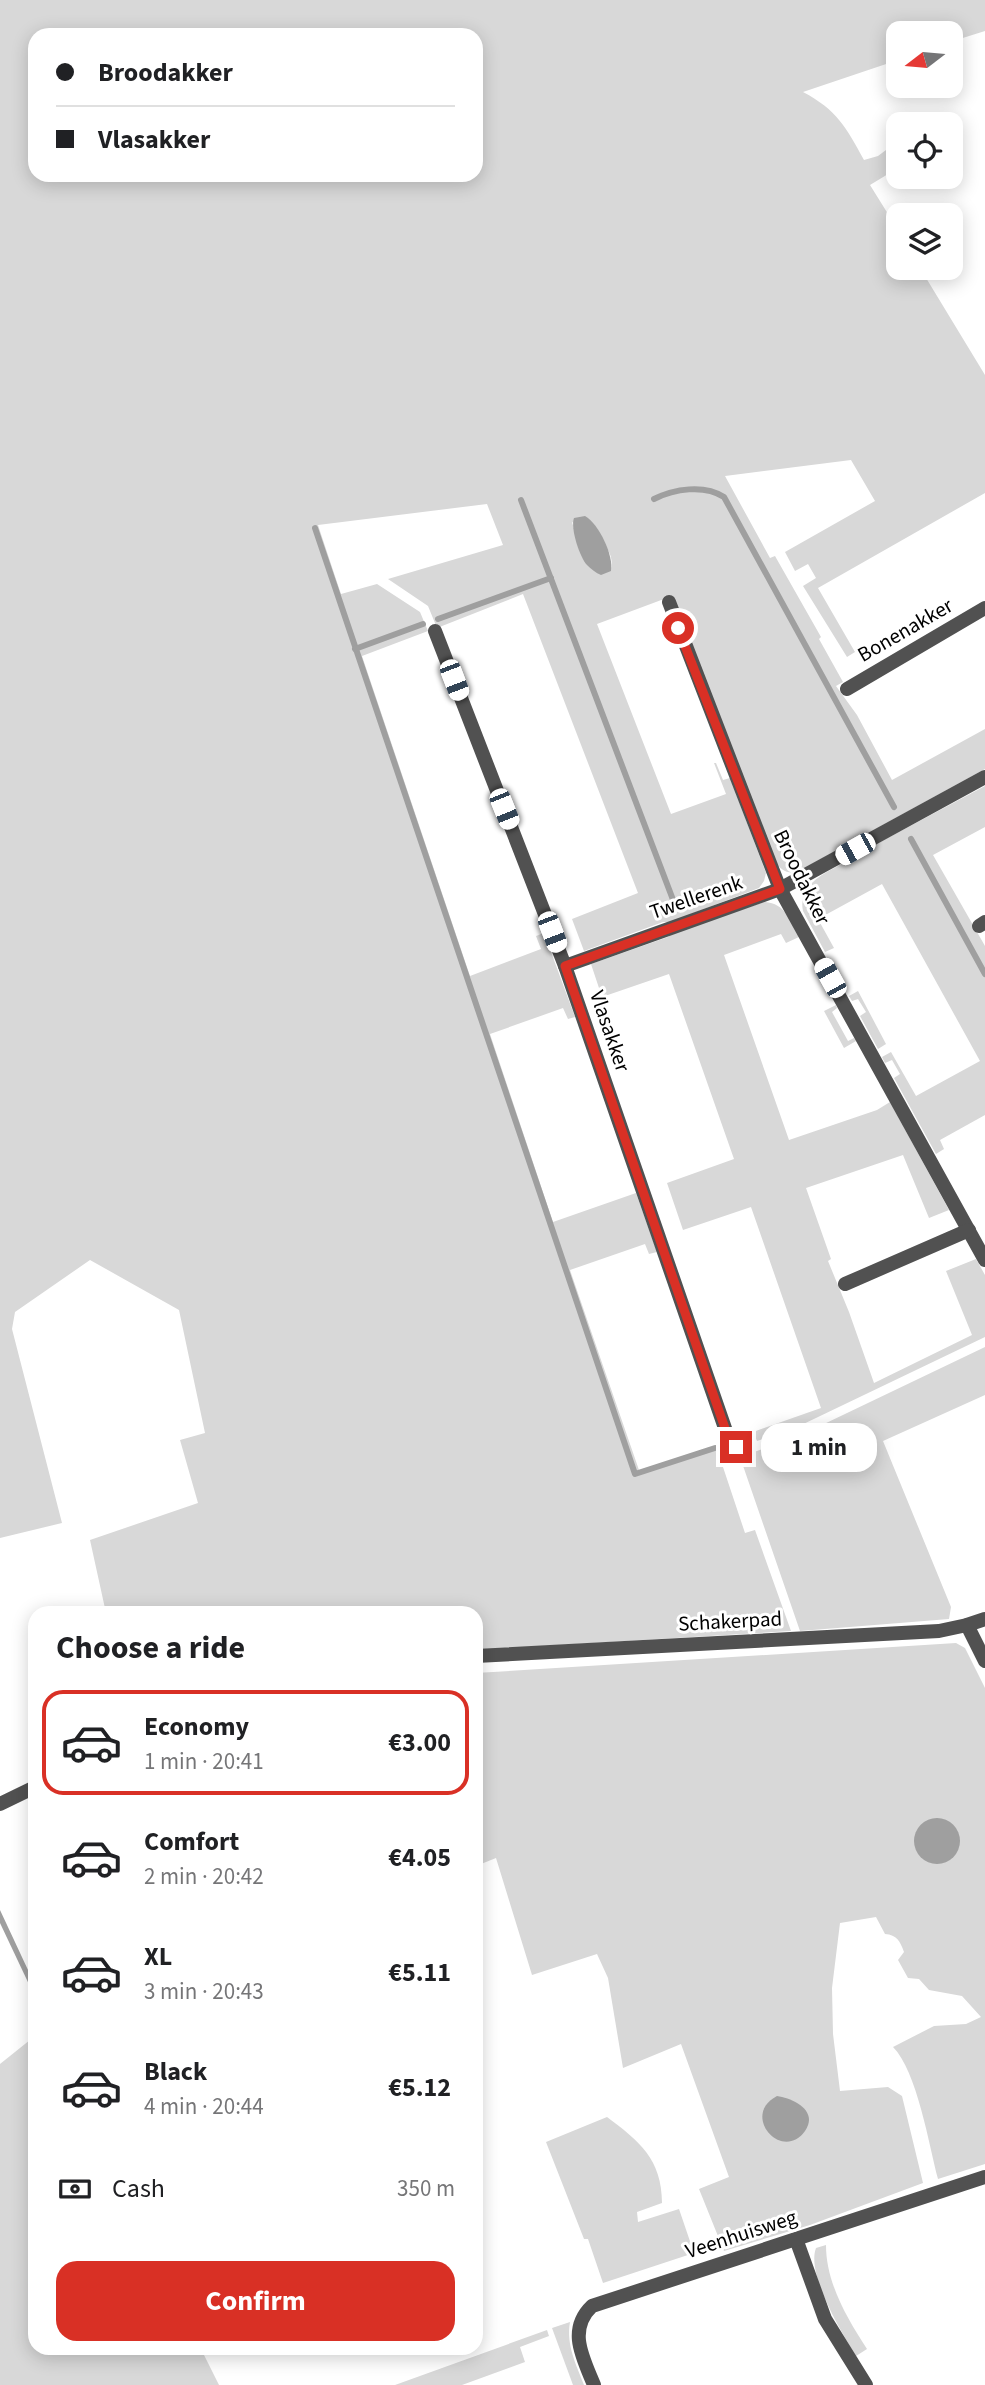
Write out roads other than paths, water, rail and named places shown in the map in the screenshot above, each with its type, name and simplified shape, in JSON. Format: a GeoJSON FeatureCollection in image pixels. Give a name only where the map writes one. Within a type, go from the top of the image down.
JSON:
{"type":"FeatureCollection","features":[{"type":"Feature","properties":{"kind":"street","name":"Broodakker"},"geometry":{"type":"LineString","coordinates":[[669,602],[780,889],[985,1260]]}},
{"type":"Feature","properties":{"kind":"street","name":"Bonenakker"},"geometry":{"type":"LineString","coordinates":[[847,688],[985,608]]}},
{"type":"Feature","properties":{"kind":"street","name":"Vlasakker"},"geometry":{"type":"LineString","coordinates":[[435,631],[565,966],[727,1434],[736,1447]]}},
{"type":"Feature","properties":{"kind":"street","name":"Twellerenk"},"geometry":{"type":"LineString","coordinates":[[565,966],[780,889],[985,777]]}},
{"type":"Feature","properties":{"kind":"street"},"geometry":{"type":"LineString","coordinates":[[845,1284],[969,1230]]}},
{"type":"Feature","properties":{"kind":"street","name":"Schakerpad"},"geometry":{"type":"LineString","coordinates":[[483,1656],[939,1631],[985,1619]]}},
{"type":"Feature","properties":{"kind":"street"},"geometry":{"type":"LineString","coordinates":[[967,1625],[985,1661]]}},
{"type":"Feature","properties":{"kind":"street"},"geometry":{"type":"LineString","coordinates":[[0,1804],[28,1790]]}},
{"type":"Feature","properties":{"kind":"street","name":"Veenhuisweg"},"geometry":{"type":"LineString","coordinates":[[594,2385],[578,2341],[580,2324],[592,2306],[985,2178]]}},
{"type":"Feature","properties":{"kind":"street"},"geometry":{"type":"LineString","coordinates":[[796,2239],[825,2319],[866,2385]]}},
{"type":"Feature","properties":{"kind":"waterway"},"geometry":{"type":"LineString","coordinates":[[654,499],[689,489],[707,490],[724,497],[894,807]]}},
{"type":"Feature","properties":{"kind":"waterway"},"geometry":{"type":"LineString","coordinates":[[521,500],[675,905]]}},
{"type":"Feature","properties":{"kind":"waterway"},"geometry":{"type":"LineString","coordinates":[[315,528],[635,1474],[715,1448]]}},
{"type":"Feature","properties":{"kind":"waterway"},"geometry":{"type":"LineString","coordinates":[[438,619],[551,578]]}},
{"type":"Feature","properties":{"kind":"waterway"},"geometry":{"type":"LineString","coordinates":[[355,649],[423,624]]}},
{"type":"Feature","properties":{"kind":"waterway"},"geometry":{"type":"LineString","coordinates":[[911,839],[985,974]]}}]}
